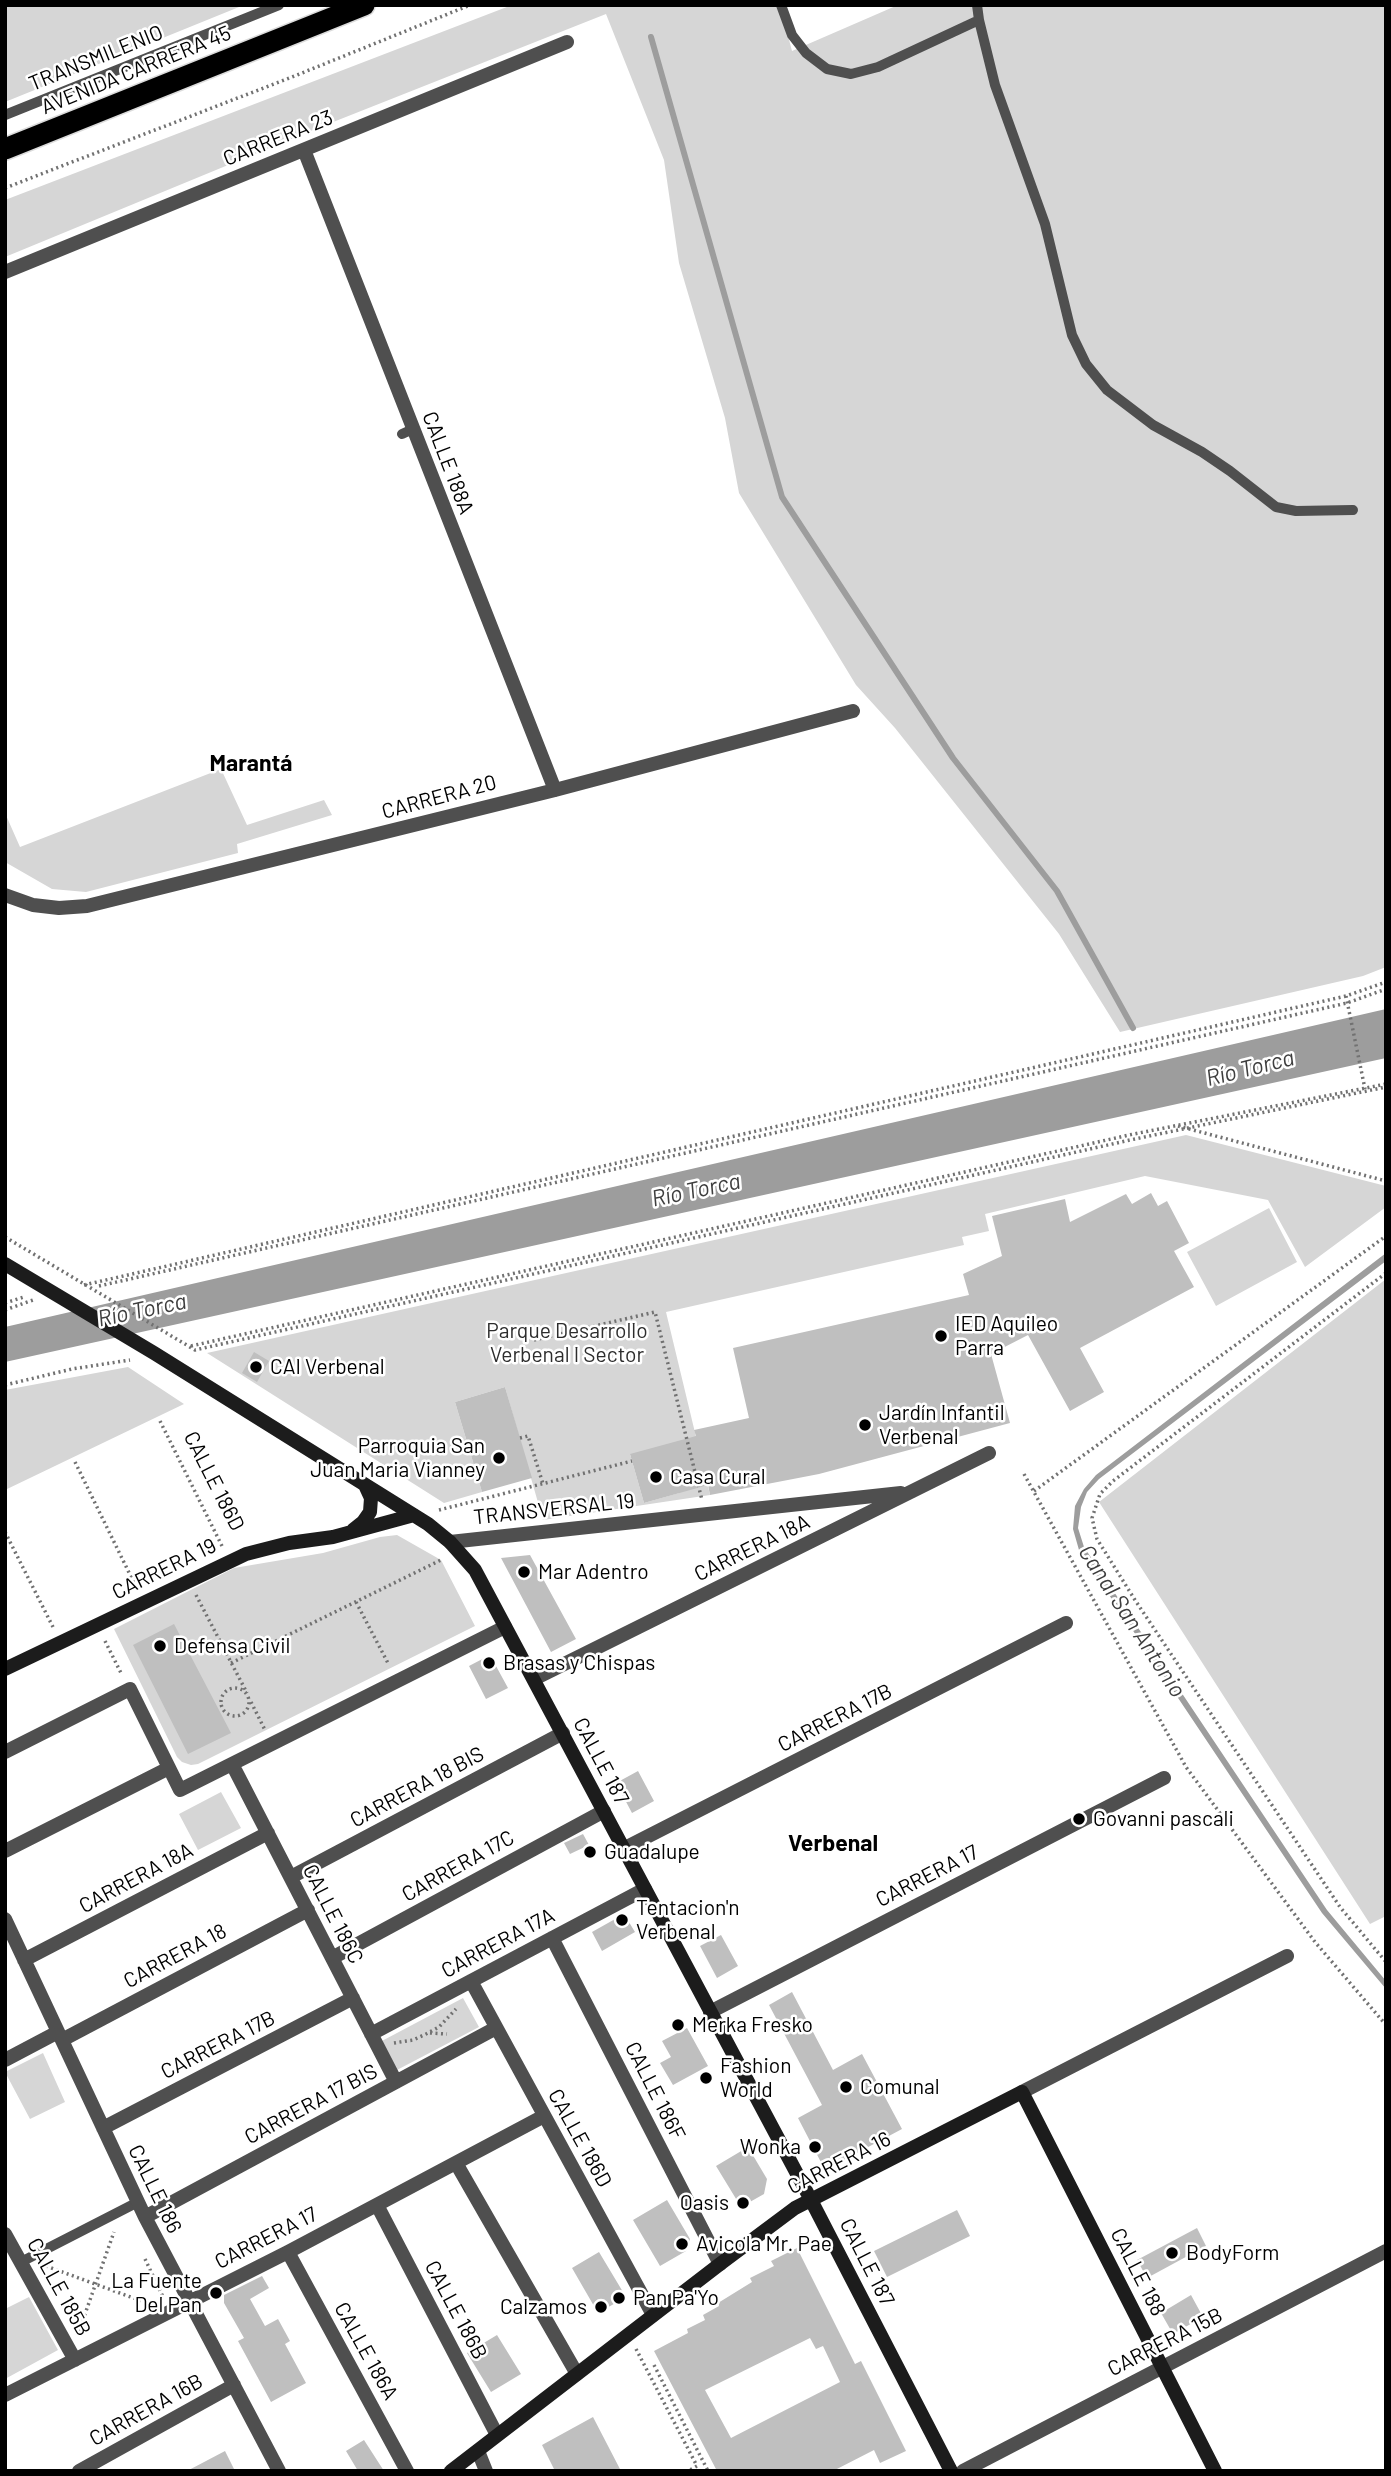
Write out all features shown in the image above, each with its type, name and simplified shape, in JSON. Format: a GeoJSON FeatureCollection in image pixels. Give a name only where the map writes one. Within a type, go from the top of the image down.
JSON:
{"type":"FeatureCollection","features":[{"type":"Feature","properties":{"kind":"highway","name":"AVENIDA CARRERA 45"},"geometry":{"type":"LineString","coordinates":[[5,149],[364,5]]}},
{"type":"Feature","properties":{"kind":"street","name":"CARRERA 23"},"geometry":{"type":"LineString","coordinates":[[5,272],[567,42]]}},
{"type":"Feature","properties":{"kind":"street","name":"CALLE 188A"},"geometry":{"type":"LineString","coordinates":[[304,150],[408,431],[555,790]]}},
{"type":"Feature","properties":{"kind":"street","name":"CARRERA 20"},"geometry":{"type":"LineString","coordinates":[[5,895],[33,905],[59,908],[112,901],[555,790],[853,711]]}},
{"type":"Feature","properties":{"kind":"street","name":"CALLE 187"},"geometry":{"type":"LineString","coordinates":[[5,1264],[414,1515],[450,1542],[475,1570],[811,2200],[951,2471]]}},
{"type":"Feature","properties":{"kind":"street","name":"CARRERA 18A"},"geometry":{"type":"LineString","coordinates":[[534,1679],[989,1453]]}},
{"type":"Feature","properties":{"kind":"street"},"geometry":{"type":"LineString","coordinates":[[349,1533],[363,1522],[370,1512],[371,1498],[365,1485]]}},
{"type":"Feature","properties":{"kind":"street","name":"TRANSVERSAL 19"},"geometry":{"type":"LineString","coordinates":[[450,1542],[912,1492]]}},
{"type":"Feature","properties":{"kind":"street","name":"CARRERA 19"},"geometry":{"type":"LineString","coordinates":[[5,1669],[230,1560],[264,1548],[349,1533],[414,1515]]}},
{"type":"Feature","properties":{"kind":"street","name":"CARRERA 17B"},"geometry":{"type":"LineString","coordinates":[[623,1849],[1066,1623]]}},
{"type":"Feature","properties":{"kind":"street"},"geometry":{"type":"LineString","coordinates":[[5,1752],[130,1689],[180,1790],[505,1627]]}},
{"type":"Feature","properties":{"kind":"street","name":"CARRERA 18 BIS"},"geometry":{"type":"LineString","coordinates":[[290,1877],[562,1733]]}},
{"type":"Feature","properties":{"kind":"street","name":"CALLE 186C"},"geometry":{"type":"LineString","coordinates":[[232,1764],[396,2082]]}},
{"type":"Feature","properties":{"kind":"street"},"geometry":{"type":"LineString","coordinates":[[5,1851],[169,1768]]}},
{"type":"Feature","properties":{"kind":"street","name":"CARRERA 17"},"geometry":{"type":"LineString","coordinates":[[710,2012],[1164,1778]]}},
{"type":"Feature","properties":{"kind":"street","name":"CARRERA 17C"},"geometry":{"type":"LineString","coordinates":[[332,1958],[604,1811]]}},
{"type":"Feature","properties":{"kind":"street","name":"CARRERA 18A"},"geometry":{"type":"LineString","coordinates":[[24,1960],[268,1833]]}},
{"type":"Feature","properties":{"kind":"street","name":"CARRERA 17A"},"geometry":{"type":"LineString","coordinates":[[371,2034],[645,1889]]}},
{"type":"Feature","properties":{"kind":"street","name":"CARRERA 18"},"geometry":{"type":"LineString","coordinates":[[5,2060],[60,2036],[308,1910]]}},
{"type":"Feature","properties":{"kind":"street","name":"CALLE 186"},"geometry":{"type":"LineString","coordinates":[[5,1919],[145,2217],[277,2470]]}},
{"type":"Feature","properties":{"kind":"street","name":"CALLE 186F"},"geometry":{"type":"LineString","coordinates":[[552,1938],[720,2263]]}},
{"type":"Feature","properties":{"kind":"street","name":"CARRERA 16"},"geometry":{"type":"LineString","coordinates":[[451,2471],[783,2217],[811,2200],[1287,1956]]}},
{"type":"Feature","properties":{"kind":"street","name":"CALLE 186D"},"geometry":{"type":"LineString","coordinates":[[471,1981],[653,2315]]}},
{"type":"Feature","properties":{"kind":"street","name":"CARRERA 17B"},"geometry":{"type":"LineString","coordinates":[[103,2128],[353,1998]]}},
{"type":"Feature","properties":{"kind":"street","name":"CARRERA 17 BIS"},"geometry":{"type":"LineString","coordinates":[[145,2217],[496,2028]]}},
{"type":"Feature","properties":{"kind":"street","name":"CALLE 188"},"geometry":{"type":"LineString","coordinates":[[1023,2092],[1215,2471]]}},
{"type":"Feature","properties":{"kind":"street","name":"CARRERA 17"},"geometry":{"type":"LineString","coordinates":[[5,2395],[73,2356],[288,2252],[544,2116]]}},
{"type":"Feature","properties":{"kind":"street"},"geometry":{"type":"LineString","coordinates":[[456,2163],[577,2374]]}},
{"type":"Feature","properties":{"kind":"street","name":"CALLE 186B"},"geometry":{"type":"LineString","coordinates":[[377,2205],[497,2435]]}},
{"type":"Feature","properties":{"kind":"street","name":"CALLE 185B"},"geometry":{"type":"LineString","coordinates":[[5,2234],[24,2261],[73,2356]]}},
{"type":"Feature","properties":{"kind":"street","name":"CARRERA 15B"},"geometry":{"type":"LineString","coordinates":[[963,2471],[1386,2251]]}},
{"type":"Feature","properties":{"kind":"street","name":"CALLE 186A"},"geometry":{"type":"LineString","coordinates":[[288,2252],[407,2471]]}},
{"type":"Feature","properties":{"kind":"street","name":"CARRERA 16B"},"geometry":{"type":"LineString","coordinates":[[79,2471],[234,2385]]}},
{"type":"Feature","properties":{"kind":"street"},"geometry":{"type":"LineString","coordinates":[[478,2451],[486,2471]]}},
{"type":"Feature","properties":{"kind":"lane","name":"TRANSMILENIO"},"geometry":{"type":"LineString","coordinates":[[5,115],[279,5]]}},
{"type":"Feature","properties":{"kind":"lane"},"geometry":{"type":"LineString","coordinates":[[781,5],[792,35],[806,53],[827,69],[850,74],[878,67],[979,20]]}},
{"type":"Feature","properties":{"kind":"lane"},"geometry":{"type":"LineString","coordinates":[[977,5],[995,85],[1045,224],[1072,335],[1086,365],[1107,390],[1153,425],[1230,471],[1276,507],[1296,511],[1353,510]]}},
{"type":"Feature","properties":{"kind":"lane"},"geometry":{"type":"LineString","coordinates":[[24,2261],[138,2202]]}},
{"type":"Feature","properties":{"kind":"path"},"geometry":{"type":"LineString","coordinates":[[5,188],[470,5]]}},
{"type":"Feature","properties":{"kind":"path"},"geometry":{"type":"LineString","coordinates":[[5,1310],[85,1284],[1346,996],[1386,982]]}},
{"type":"Feature","properties":{"kind":"path"},"geometry":{"type":"LineString","coordinates":[[99,1286],[1348,1003],[1386,989]]}},
{"type":"Feature","properties":{"kind":"path"},"geometry":{"type":"LineString","coordinates":[[1346,996],[1365,1089]]}},
{"type":"Feature","properties":{"kind":"path"},"geometry":{"type":"LineString","coordinates":[[188,1346],[1176,1125],[1386,1086]]}},
{"type":"Feature","properties":{"kind":"path"},"geometry":{"type":"LineString","coordinates":[[5,1385],[153,1353],[195,1350],[1386,1086]]}},
{"type":"Feature","properties":{"kind":"path"},"geometry":{"type":"LineString","coordinates":[[1176,1125],[1386,1181]]}},
{"type":"Feature","properties":{"kind":"path"},"geometry":{"type":"LineString","coordinates":[[1034,1491],[1386,1236]]}},
{"type":"Feature","properties":{"kind":"path"},"geometry":{"type":"LineString","coordinates":[[5,1237],[195,1350]]}},
{"type":"Feature","properties":{"kind":"path"},"geometry":{"type":"LineString","coordinates":[[1386,1273],[1113,1481],[1100,1494],[1092,1518],[1097,1539],[1135,1600],[1340,1907],[1386,1962]]}},
{"type":"Feature","properties":{"kind":"path"},"geometry":{"type":"LineString","coordinates":[[534,1340],[655,1312],[703,1506]]}},
{"type":"Feature","properties":{"kind":"path","name":"CALLE 186D"},"geometry":{"type":"LineString","coordinates":[[160,1421],[230,1560]]}},
{"type":"Feature","properties":{"kind":"path"},"geometry":{"type":"LineString","coordinates":[[520,1438],[528,1436],[543,1484]]}},
{"type":"Feature","properties":{"kind":"path"},"geometry":{"type":"LineString","coordinates":[[437,1511],[632,1461]]}},
{"type":"Feature","properties":{"kind":"path"},"geometry":{"type":"LineString","coordinates":[[75,1462],[144,1602]]}},
{"type":"Feature","properties":{"kind":"path"},"geometry":{"type":"LineString","coordinates":[[1024,1474],[1186,1767],[1315,1942],[1386,2025]]}},
{"type":"Feature","properties":{"kind":"path"},"geometry":{"type":"LineString","coordinates":[[506,1485],[509,1492]]}},
{"type":"Feature","properties":{"kind":"path"},"geometry":{"type":"LineString","coordinates":[[5,1532],[61,1643]]}},
{"type":"Feature","properties":{"kind":"path"},"geometry":{"type":"LineString","coordinates":[[231,1663],[446,1558]]}},
{"type":"Feature","properties":{"kind":"path"},"geometry":{"type":"LineString","coordinates":[[188,1580],[272,1744]]}},
{"type":"Feature","properties":{"kind":"path"},"geometry":{"type":"LineString","coordinates":[[356,1602],[397,1682]]}},
{"type":"Feature","properties":{"kind":"path"},"geometry":{"type":"LineString","coordinates":[[97,1625],[130,1689]]}},
{"type":"Feature","properties":{"kind":"path"},"geometry":{"type":"LineString","coordinates":[[234,1687],[248,1695],[249,1706],[244,1713],[231,1715],[223,1709],[221,1700],[225,1691],[234,1687]]}},
{"type":"Feature","properties":{"kind":"path"},"geometry":{"type":"LineString","coordinates":[[416,2048],[419,2040],[448,2019],[460,2002]]}},
{"type":"Feature","properties":{"kind":"path"},"geometry":{"type":"LineString","coordinates":[[388,2043],[400,2043],[435,2032],[451,2035]]}},
{"type":"Feature","properties":{"kind":"path"},"geometry":{"type":"LineString","coordinates":[[73,2356],[122,2210]]}},
{"type":"Feature","properties":{"kind":"path"},"geometry":{"type":"LineString","coordinates":[[24,2261],[170,2311]]}},
{"type":"Feature","properties":{"kind":"path"},"geometry":{"type":"LineString","coordinates":[[635,2347],[697,2466],[688,2471]]}},
{"type":"Feature","properties":{"kind":"path"},"geometry":{"type":"LineString","coordinates":[[654,2365],[708,2471]]}},
{"type":"Feature","properties":{"kind":"green space"},"geometry":{"type":"Polygon","coordinates":[[[5,5],[244,5],[5,102],[5,5]]]}},
{"type":"Feature","properties":{"kind":"green space"},"geometry":{"type":"Polygon","coordinates":[[[512,5],[780,5],[792,51],[898,5],[1386,5],[1386,967],[1363,976],[1120,1032],[1059,934],[895,728],[856,685],[739,493],[725,418],[679,263],[664,160],[606,14],[313,130],[5,257],[5,200],[512,5]]]}},
{"type":"Feature","properties":{"kind":"green space"},"geometry":{"type":"Polygon","coordinates":[[[221,769],[247,825],[324,800],[332,815],[237,844],[238,853],[86,892],[52,889],[5,862],[5,813],[20,847],[221,769]]]}},
{"type":"Feature","properties":{"kind":"green space","name":"Parque Desarrollo Verbenal I Sector"},"geometry":{"type":"Polygon","coordinates":[[[1186,1135],[1386,1186],[1386,1207],[1305,1267],[1268,1200],[1145,1176],[985,1214],[989,1231],[962,1237],[964,1245],[666,1312],[710,1495],[543,1520],[505,1387],[455,1402],[482,1492],[444,1503],[207,1353],[1186,1135]],[[630,1454],[644,1503],[679,1493],[630,1454]]]}},
{"type":"Feature","properties":{"kind":"green space"},"geometry":{"type":"Polygon","coordinates":[[[1269,1208],[1297,1262],[1216,1306],[1187,1252],[1269,1208]]]}},
{"type":"Feature","properties":{"kind":"green space"},"geometry":{"type":"Polygon","coordinates":[[[1386,1279],[1386,1916],[1370,1924],[1099,1502],[1386,1279]]]}},
{"type":"Feature","properties":{"kind":"green space"},"geometry":{"type":"Polygon","coordinates":[[[128,1367],[184,1404],[5,1490],[5,1390],[128,1367]]]}},
{"type":"Feature","properties":{"kind":"green space"},"geometry":{"type":"Polygon","coordinates":[[[397,1535],[441,1560],[475,1626],[198,1764],[182,1762],[177,1757],[114,1629],[234,1568],[323,1553],[397,1535]]]}},
{"type":"Feature","properties":{"kind":"green space"},"geometry":{"type":"Polygon","coordinates":[[[221,1792],[241,1828],[198,1850],[179,1814],[221,1792]]]}},
{"type":"Feature","properties":{"kind":"green space"},"geometry":{"type":"Polygon","coordinates":[[[463,1998],[479,2027],[395,2071],[380,2042],[463,1998]]]}},
{"type":"Feature","properties":{"kind":"green space"},"geometry":{"type":"Polygon","coordinates":[[[43,2053],[65,2102],[30,2119],[5,2072],[43,2053]]]}},
{"type":"Feature","properties":{"kind":"green space"},"geometry":{"type":"Polygon","coordinates":[[[29,2297],[58,2350],[5,2379],[5,2309],[29,2297]]]}},
{"type":"Feature","properties":{"kind":"water","name":"Río Torca"},"geometry":{"type":"Polygon","coordinates":[[[1386,1009],[1386,1058],[5,1362],[5,1327],[1386,1009]]]}},
{"type":"Feature","properties":{"kind":"water","name":"Canal San Antonio"},"geometry":{"type":"Polygon","coordinates":[[[1386,1253],[1386,1261],[1099,1479],[1087,1492],[1081,1507],[1078,1528],[1084,1547],[1327,1910],[1386,1981],[1386,1989],[1322,1913],[1079,1550],[1073,1529],[1075,1506],[1096,1475],[1386,1253]]]}},
{"type":"Feature","properties":{"kind":"building"},"geometry":{"type":"Polygon","coordinates":[[[1151,1193],[1158,1206],[1167,1201],[1189,1243],[1174,1251],[1194,1287],[1080,1348],[1104,1392],[1070,1411],[1028,1335],[991,1354],[1010,1423],[819,1474],[710,1495],[708,1485],[644,1503],[630,1454],[696,1436],[694,1430],[749,1418],[733,1348],[969,1295],[963,1274],[1002,1256],[992,1216],[1065,1199],[1070,1222],[1126,1194],[1132,1204],[1151,1193]]]}},
{"type":"Feature","properties":{"kind":"building","name":"CAI Verbenal"},"geometry":{"type":"Polygon","coordinates":[[[254,1352],[269,1361],[257,1382],[242,1373],[254,1352]]]}},
{"type":"Feature","properties":{"kind":"building","name":"Parroquia San Juan Maria Vianney"},"geometry":{"type":"Polygon","coordinates":[[[505,1387],[532,1478],[482,1492],[455,1402],[505,1387]]]}},
{"type":"Feature","properties":{"kind":"building"},"geometry":{"type":"Polygon","coordinates":[[[530,1555],[576,1639],[551,1652],[501,1558],[530,1555]]]}},
{"type":"Feature","properties":{"kind":"building"},"geometry":{"type":"Polygon","coordinates":[[[174,1624],[231,1733],[188,1754],[133,1645],[174,1624]]]}},
{"type":"Feature","properties":{"kind":"building"},"geometry":{"type":"Polygon","coordinates":[[[490,1655],[508,1688],[486,1699],[469,1666],[490,1655]]]}},
{"type":"Feature","properties":{"kind":"building"},"geometry":{"type":"Polygon","coordinates":[[[638,1771],[654,1801],[632,1813],[616,1783],[638,1771]]]}},
{"type":"Feature","properties":{"kind":"building"},"geometry":{"type":"Polygon","coordinates":[[[583,1834],[589,1845],[570,1854],[564,1843],[583,1834]]]}},
{"type":"Feature","properties":{"kind":"building"},"geometry":{"type":"Polygon","coordinates":[[[624,1914],[635,1932],[602,1951],[592,1932],[624,1914]]]}},
{"type":"Feature","properties":{"kind":"building"},"geometry":{"type":"Polygon","coordinates":[[[721,1935],[738,1966],[717,1978],[700,1946],[721,1935]]]}},
{"type":"Feature","properties":{"kind":"building","name":"Comunal"},"geometry":{"type":"Polygon","coordinates":[[[792,1992],[833,2070],[862,2054],[902,2129],[825,2170],[798,2118],[822,2105],[769,2005],[792,1992]]]}},
{"type":"Feature","properties":{"kind":"building"},"geometry":{"type":"Polygon","coordinates":[[[687,2028],[708,2066],[673,2085],[660,2063],[671,2057],[662,2041],[687,2028]]]}},
{"type":"Feature","properties":{"kind":"building"},"geometry":{"type":"Polygon","coordinates":[[[748,2147],[767,2179],[764,2194],[741,2207],[716,2166],[748,2147]]]}},
{"type":"Feature","properties":{"kind":"building"},"geometry":{"type":"Polygon","coordinates":[[[667,2200],[690,2239],[686,2251],[660,2266],[633,2220],[667,2200]]]}},
{"type":"Feature","properties":{"kind":"building"},"geometry":{"type":"Polygon","coordinates":[[[957,2210],[970,2236],[887,2277],[874,2251],[957,2210]]]}},
{"type":"Feature","properties":{"kind":"building","name":"BodyForm"},"geometry":{"type":"Polygon","coordinates":[[[1197,2228],[1206,2246],[1147,2278],[1137,2260],[1197,2228]]]}},
{"type":"Feature","properties":{"kind":"building"},"geometry":{"type":"Polygon","coordinates":[[[797,2248],[855,2364],[861,2361],[906,2451],[880,2463],[874,2450],[833,2471],[717,2471],[654,2351],[688,2333],[687,2329],[705,2320],[703,2315],[719,2306],[718,2303],[752,2282],[750,2278],[774,2266],[771,2261],[797,2248]],[[810,2338],[705,2390],[731,2438],[840,2382],[823,2346],[816,2349],[810,2338]]]}},
{"type":"Feature","properties":{"kind":"building"},"geometry":{"type":"Polygon","coordinates":[[[599,2252],[626,2297],[598,2313],[572,2268],[599,2252]]]}},
{"type":"Feature","properties":{"kind":"building"},"geometry":{"type":"Polygon","coordinates":[[[262,2276],[269,2288],[250,2299],[265,2326],[278,2319],[290,2341],[285,2344],[306,2383],[271,2402],[238,2341],[244,2338],[224,2303],[224,2295],[262,2276]]]}},
{"type":"Feature","properties":{"kind":"building"},"geometry":{"type":"Polygon","coordinates":[[[1191,2295],[1203,2317],[1173,2334],[1161,2313],[1191,2295]]]}},
{"type":"Feature","properties":{"kind":"building"},"geometry":{"type":"Polygon","coordinates":[[[497,2335],[521,2374],[491,2392],[467,2353],[497,2335]]]}},
{"type":"Feature","properties":{"kind":"building"},"geometry":{"type":"Polygon","coordinates":[[[593,2417],[621,2471],[555,2471],[542,2445],[593,2417]]]}},
{"type":"Feature","properties":{"kind":"building"},"geometry":{"type":"Polygon","coordinates":[[[364,2440],[384,2471],[358,2471],[346,2451],[364,2440]]]}},
{"type":"Feature","properties":{"kind":"building"},"geometry":{"type":"Polygon","coordinates":[[[225,2451],[235,2471],[187,2471],[225,2451]]]}},
{"type":"Feature","properties":{"kind":"waterway"},"geometry":{"type":"LineString","coordinates":[[651,37],[782,497],[953,758],[1057,891],[1133,1028]]}},
{"type":"Feature","properties":{"kind":"place","name":"IED Aquileo Parra"},"geometry":{"type":"Point","coordinates":[941,1336]}},
{"type":"Feature","properties":{"kind":"place","name":"CAI Verbenal"},"geometry":{"type":"Point","coordinates":[256,1367]}},
{"type":"Feature","properties":{"kind":"place","name":"Jardín Infantil Verbenal"},"geometry":{"type":"Point","coordinates":[865,1425]}},
{"type":"Feature","properties":{"kind":"place","name":"Parroquia San Juan Maria Vianney"},"geometry":{"type":"Point","coordinates":[499,1458]}},
{"type":"Feature","properties":{"kind":"place","name":"Casa Cural"},"geometry":{"type":"Point","coordinates":[656,1477]}},
{"type":"Feature","properties":{"kind":"place","name":"Mar Adentro"},"geometry":{"type":"Point","coordinates":[524,1572]}},
{"type":"Feature","properties":{"kind":"place","name":"Defensa Civil"},"geometry":{"type":"Point","coordinates":[160,1646]}},
{"type":"Feature","properties":{"kind":"place","name":"Brasas y Chispas"},"geometry":{"type":"Point","coordinates":[489,1663]}},
{"type":"Feature","properties":{"kind":"place","name":"Govanni pascali"},"geometry":{"type":"Point","coordinates":[1079,1819]}},
{"type":"Feature","properties":{"kind":"place","name":"Guadalupe"},"geometry":{"type":"Point","coordinates":[590,1852]}},
{"type":"Feature","properties":{"kind":"place","name":"Tentacion'n Verbenal"},"geometry":{"type":"Point","coordinates":[622,1920]}},
{"type":"Feature","properties":{"kind":"place","name":"Merka Fresko"},"geometry":{"type":"Point","coordinates":[678,2025]}},
{"type":"Feature","properties":{"kind":"place","name":"Fashion World"},"geometry":{"type":"Point","coordinates":[706,2078]}},
{"type":"Feature","properties":{"kind":"place","name":"Comunal"},"geometry":{"type":"Point","coordinates":[846,2087]}},
{"type":"Feature","properties":{"kind":"place","name":"Wonka"},"geometry":{"type":"Point","coordinates":[815,2147]}},
{"type":"Feature","properties":{"kind":"place","name":"Oasis"},"geometry":{"type":"Point","coordinates":[743,2203]}},
{"type":"Feature","properties":{"kind":"place","name":"Avicola Mr. Pae"},"geometry":{"type":"Point","coordinates":[682,2244]}},
{"type":"Feature","properties":{"kind":"place","name":"BodyForm"},"geometry":{"type":"Point","coordinates":[1172,2253]}},
{"type":"Feature","properties":{"kind":"place","name":"La Fuente Del Pan"},"geometry":{"type":"Point","coordinates":[216,2293]}},
{"type":"Feature","properties":{"kind":"place","name":"Pan Pa'Yo"},"geometry":{"type":"Point","coordinates":[619,2298]}},
{"type":"Feature","properties":{"kind":"place","name":"Calzamos"},"geometry":{"type":"Point","coordinates":[601,2307]}},
{"type":"Feature","properties":{"kind":"district","name":"Marantá"},"geometry":{"type":"Point","coordinates":[251,763]}},
{"type":"Feature","properties":{"kind":"district","name":"Verbenal"},"geometry":{"type":"Point","coordinates":[833,1843]}}]}
